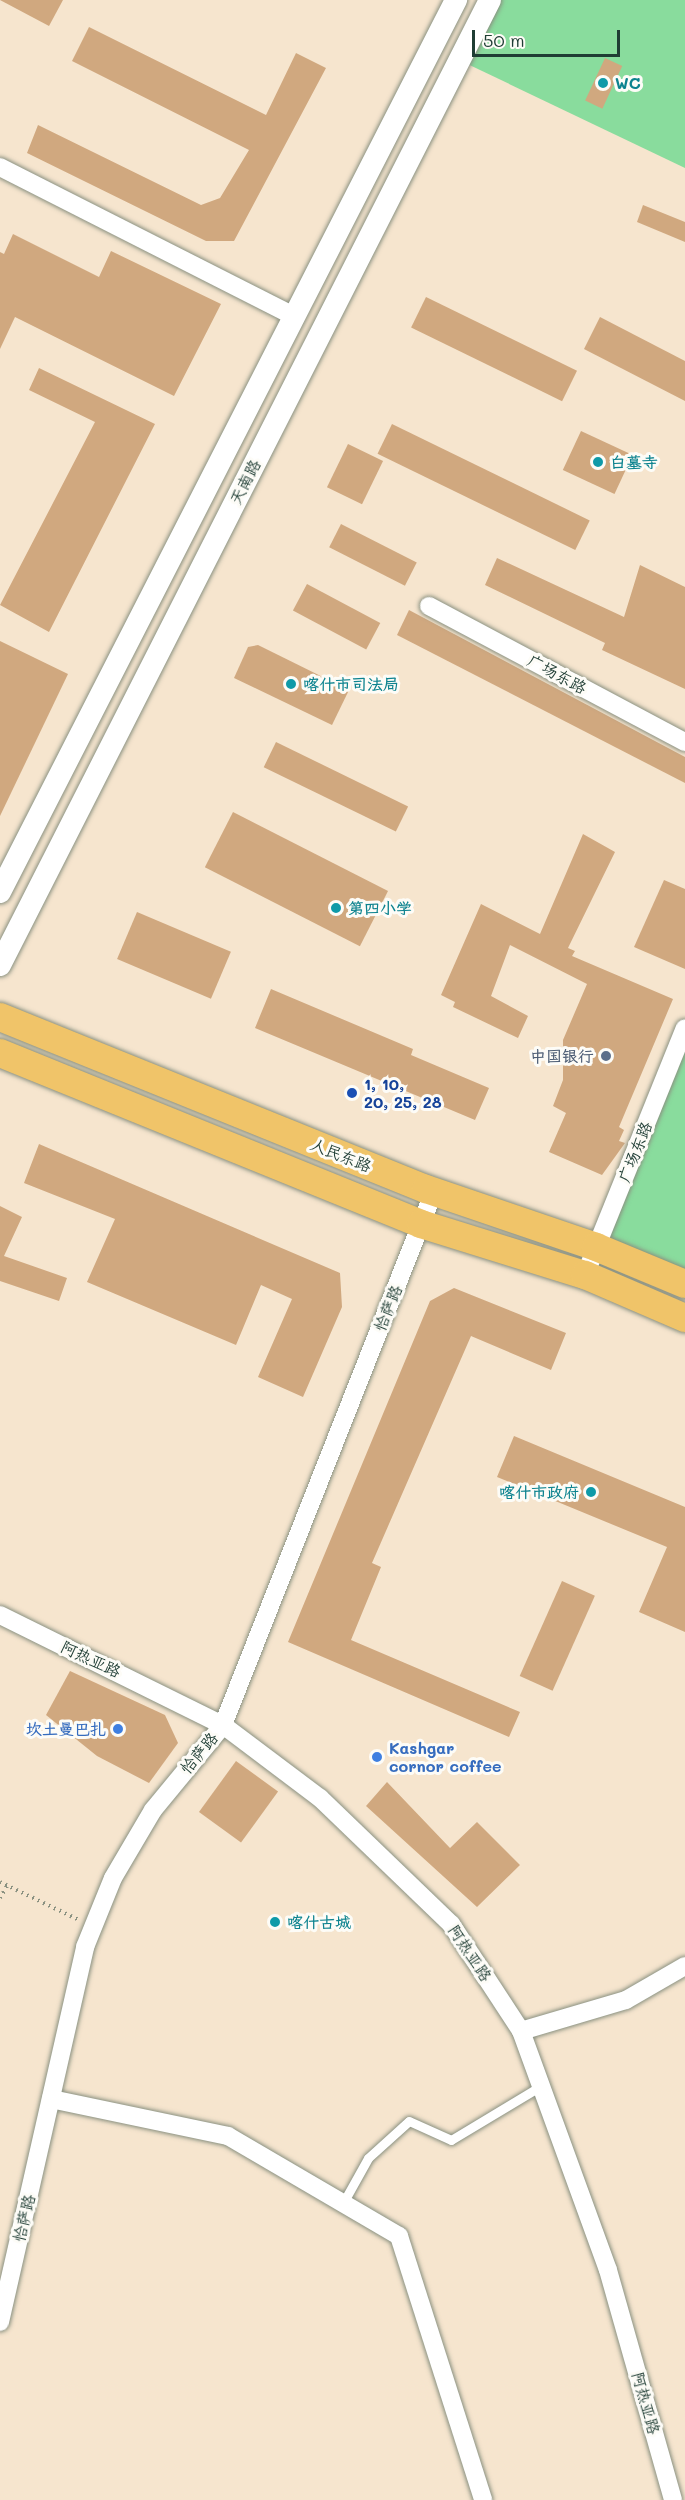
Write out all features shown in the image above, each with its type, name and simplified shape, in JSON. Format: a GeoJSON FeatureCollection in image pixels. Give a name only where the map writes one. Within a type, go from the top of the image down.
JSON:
{"type":"FeatureCollection","features":[{"type":"Feature","properties":{"kind":"main road","name":"人民东路"},"geometry":{"type":"LineString","coordinates":[[0,1017],[434,1191],[596,1247],[685,1284]]}},
{"type":"Feature","properties":{"kind":"main road","name":"人民东路"},"geometry":{"type":"LineString","coordinates":[[0,1053],[421,1224],[585,1275],[685,1318]]}},
{"type":"Feature","properties":{"kind":"street","name":"天南路"},"geometry":{"type":"LineString","coordinates":[[0,892],[456,0]]}},
{"type":"Feature","properties":{"kind":"street","name":"天南路"},"geometry":{"type":"LineString","coordinates":[[0,965],[490,0]]}},
{"type":"Feature","properties":{"kind":"street"},"geometry":{"type":"LineString","coordinates":[[0,167],[294,316]]}},
{"type":"Feature","properties":{"kind":"street","name":"广场东路"},"geometry":{"type":"LineString","coordinates":[[429,606],[685,742]]}},
{"type":"Feature","properties":{"kind":"street","name":"广场东路"},"geometry":{"type":"LineString","coordinates":[[585,1275],[685,1028]]}},
{"type":"Feature","properties":{"kind":"street","name":"恰萨路"},"geometry":{"type":"LineString","coordinates":[[0,2322],[93,1927],[112,1878],[153,1810],[223,1725],[434,1191]]}},
{"type":"Feature","properties":{"kind":"street","name":"阿热亚路"},"geometry":{"type":"LineString","coordinates":[[0,1615],[223,1725],[320,1798],[451,1924],[522,2031],[608,2270],[673,2500]]}},
{"type":"Feature","properties":{"kind":"street"},"geometry":{"type":"LineString","coordinates":[[522,2031],[626,2000],[685,1966]]}},
{"type":"Feature","properties":{"kind":"street"},"geometry":{"type":"LineString","coordinates":[[51,2099],[168,2120],[228,2136],[378,2221],[406,2248],[483,2500]]}},
{"type":"Feature","properties":{"kind":"lane"},"geometry":{"type":"LineString","coordinates":[[343,2203],[368,2158],[409,2121],[451,2140],[542,2086]]}},
{"type":"Feature","properties":{"kind":"path"},"geometry":{"type":"LineString","coordinates":[[0,1882],[93,1927]]}},
{"type":"Feature","properties":{"kind":"path"},"geometry":{"type":"LineString","coordinates":[[0,1898],[7,1886]]}},
{"type":"Feature","properties":{"kind":"green space"},"geometry":{"type":"Polygon","coordinates":[[[490,0],[685,0],[685,168],[459,60],[490,0]]]}},
{"type":"Feature","properties":{"kind":"green space"},"geometry":{"type":"Polygon","coordinates":[[[685,1028],[685,1284],[596,1247],[685,1028]]]}},
{"type":"Feature","properties":{"kind":"building"},"geometry":{"type":"Polygon","coordinates":[[[0,0],[63,0],[49,26],[0,0]]]}},
{"type":"Feature","properties":{"kind":"building"},"geometry":{"type":"Polygon","coordinates":[[[89,27],[266,115],[296,53],[326,68],[234,241],[206,241],[27,153],[38,125],[201,205],[220,198],[249,150],[72,61],[89,27]]]}},
{"type":"Feature","properties":{"kind":"building","name":"WC"},"geometry":{"type":"Polygon","coordinates":[[[605,58],[622,66],[602,109],[585,101],[605,58]]]}},
{"type":"Feature","properties":{"kind":"building"},"geometry":{"type":"Polygon","coordinates":[[[643,205],[685,222],[685,242],[637,222],[643,205]]]}},
{"type":"Feature","properties":{"kind":"building"},"geometry":{"type":"Polygon","coordinates":[[[13,234],[99,277],[111,251],[221,304],[174,396],[15,317],[0,349],[0,252],[4,254],[13,234]]]}},
{"type":"Feature","properties":{"kind":"building"},"geometry":{"type":"Polygon","coordinates":[[[426,297],[577,371],[562,401],[411,328],[426,297]]]}},
{"type":"Feature","properties":{"kind":"building"},"geometry":{"type":"Polygon","coordinates":[[[600,317],[685,361],[685,401],[584,349],[600,317]]]}},
{"type":"Feature","properties":{"kind":"building"},"geometry":{"type":"Polygon","coordinates":[[[39,368],[155,424],[49,632],[0,605],[95,422],[29,390],[39,368]]]}},
{"type":"Feature","properties":{"kind":"building"},"geometry":{"type":"Polygon","coordinates":[[[392,424],[590,520],[575,550],[378,454],[392,424]]]}},
{"type":"Feature","properties":{"kind":"building","name":"白墓寺"},"geometry":{"type":"Polygon","coordinates":[[[581,431],[633,455],[614,494],[563,470],[581,431]]]}},
{"type":"Feature","properties":{"kind":"building"},"geometry":{"type":"Polygon","coordinates":[[[348,444],[383,461],[362,504],[327,487],[348,444]]]}},
{"type":"Feature","properties":{"kind":"building"},"geometry":{"type":"Polygon","coordinates":[[[341,524],[417,563],[405,586],[329,547],[341,524]]]}},
{"type":"Feature","properties":{"kind":"building"},"geometry":{"type":"Polygon","coordinates":[[[497,558],[624,617],[640,565],[685,587],[685,689],[602,650],[605,643],[485,585],[497,558]]]}},
{"type":"Feature","properties":{"kind":"building"},"geometry":{"type":"Polygon","coordinates":[[[307,584],[380,623],[366,649],[293,610],[307,584]]]}},
{"type":"Feature","properties":{"kind":"building"},"geometry":{"type":"Polygon","coordinates":[[[409,610],[685,757],[685,783],[397,635],[409,610]]]}},
{"type":"Feature","properties":{"kind":"building"},"geometry":{"type":"Polygon","coordinates":[[[0,641],[68,674],[0,816],[0,641]]]}},
{"type":"Feature","properties":{"kind":"building","name":"喀什市司法局"},"geometry":{"type":"Polygon","coordinates":[[[258,645],[349,690],[332,725],[234,678],[248,647],[258,645]]]}},
{"type":"Feature","properties":{"kind":"building","name":"第四小学"},"geometry":{"type":"Polygon","coordinates":[[[276,742],[408,806],[396,832],[264,767],[276,742]]]}},
{"type":"Feature","properties":{"kind":"building","name":"第四小学"},"geometry":{"type":"Polygon","coordinates":[[[233,812],[388,891],[360,946],[205,867],[233,812]]]}},
{"type":"Feature","properties":{"kind":"building"},"geometry":{"type":"Polygon","coordinates":[[[583,834],[615,852],[568,948],[575,951],[572,956],[673,999],[619,1127],[624,1130],[619,1141],[625,1143],[602,1175],[549,1152],[566,1113],[553,1106],[563,1080],[563,1040],[587,984],[510,945],[491,996],[528,1016],[518,1038],[453,1007],[455,1002],[441,995],[481,904],[540,934],[583,834]]]}},
{"type":"Feature","properties":{"kind":"building"},"geometry":{"type":"Polygon","coordinates":[[[664,880],[685,889],[685,969],[634,947],[664,880]]]}},
{"type":"Feature","properties":{"kind":"building"},"geometry":{"type":"Polygon","coordinates":[[[137,912],[231,952],[211,999],[117,959],[137,912]]]}},
{"type":"Feature","properties":{"kind":"building"},"geometry":{"type":"Polygon","coordinates":[[[271,989],[413,1049],[411,1055],[489,1088],[475,1120],[255,1028],[271,989]]]}},
{"type":"Feature","properties":{"kind":"building"},"geometry":{"type":"Polygon","coordinates":[[[39,1144],[340,1273],[342,1307],[303,1397],[258,1377],[292,1299],[261,1285],[236,1345],[87,1282],[115,1219],[24,1183],[39,1144]]]}},
{"type":"Feature","properties":{"kind":"building"},"geometry":{"type":"Polygon","coordinates":[[[0,1206],[22,1217],[4,1256],[67,1278],[59,1301],[0,1281],[0,1206]]]}},
{"type":"Feature","properties":{"kind":"building"},"geometry":{"type":"Polygon","coordinates":[[[454,1288],[566,1333],[551,1370],[471,1336],[372,1563],[381,1567],[351,1640],[520,1712],[509,1737],[288,1642],[430,1301],[454,1288]]]}},
{"type":"Feature","properties":{"kind":"building","name":"喀什市政府"},"geometry":{"type":"Polygon","coordinates":[[[514,1436],[685,1507],[685,1632],[639,1612],[667,1547],[497,1477],[514,1436]]]}},
{"type":"Feature","properties":{"kind":"building"},"geometry":{"type":"Polygon","coordinates":[[[562,1581],[595,1596],[553,1691],[520,1676],[562,1581]]]}},
{"type":"Feature","properties":{"kind":"building","name":"坎土曼巴扎"},"geometry":{"type":"Polygon","coordinates":[[[70,1671],[165,1715],[178,1743],[149,1783],[97,1756],[46,1715],[70,1671]]]}},
{"type":"Feature","properties":{"kind":"building"},"geometry":{"type":"Polygon","coordinates":[[[236,1761],[278,1792],[241,1843],[199,1812],[236,1761]]]}},
{"type":"Feature","properties":{"kind":"building"},"geometry":{"type":"Polygon","coordinates":[[[387,1782],[450,1848],[477,1822],[520,1865],[477,1907],[366,1806],[387,1782]]]}},
{"type":"Feature","properties":{"kind":"place","name":"WC"},"geometry":{"type":"Point","coordinates":[603,83]}},
{"type":"Feature","properties":{"kind":"place","name":"白墓寺"},"geometry":{"type":"Point","coordinates":[598,462]}},
{"type":"Feature","properties":{"kind":"place","name":"喀什市司法局"},"geometry":{"type":"Point","coordinates":[291,684]}},
{"type":"Feature","properties":{"kind":"place","name":"第四小学"},"geometry":{"type":"Point","coordinates":[336,908]}},
{"type":"Feature","properties":{"kind":"place","name":"中国银行"},"geometry":{"type":"Point","coordinates":[606,1056]}},
{"type":"Feature","properties":{"kind":"place","name":"1, 10, 20, 25, 28"},"geometry":{"type":"Point","coordinates":[352,1093]}},
{"type":"Feature","properties":{"kind":"place","name":"喀什市政府"},"geometry":{"type":"Point","coordinates":[591,1492]}},
{"type":"Feature","properties":{"kind":"place","name":"坎土曼巴扎"},"geometry":{"type":"Point","coordinates":[118,1729]}},
{"type":"Feature","properties":{"kind":"place","name":"Kashgar cornor coffee"},"geometry":{"type":"Point","coordinates":[377,1757]}},
{"type":"Feature","properties":{"kind":"place","name":"喀什古城"},"geometry":{"type":"Point","coordinates":[275,1922]}}]}
